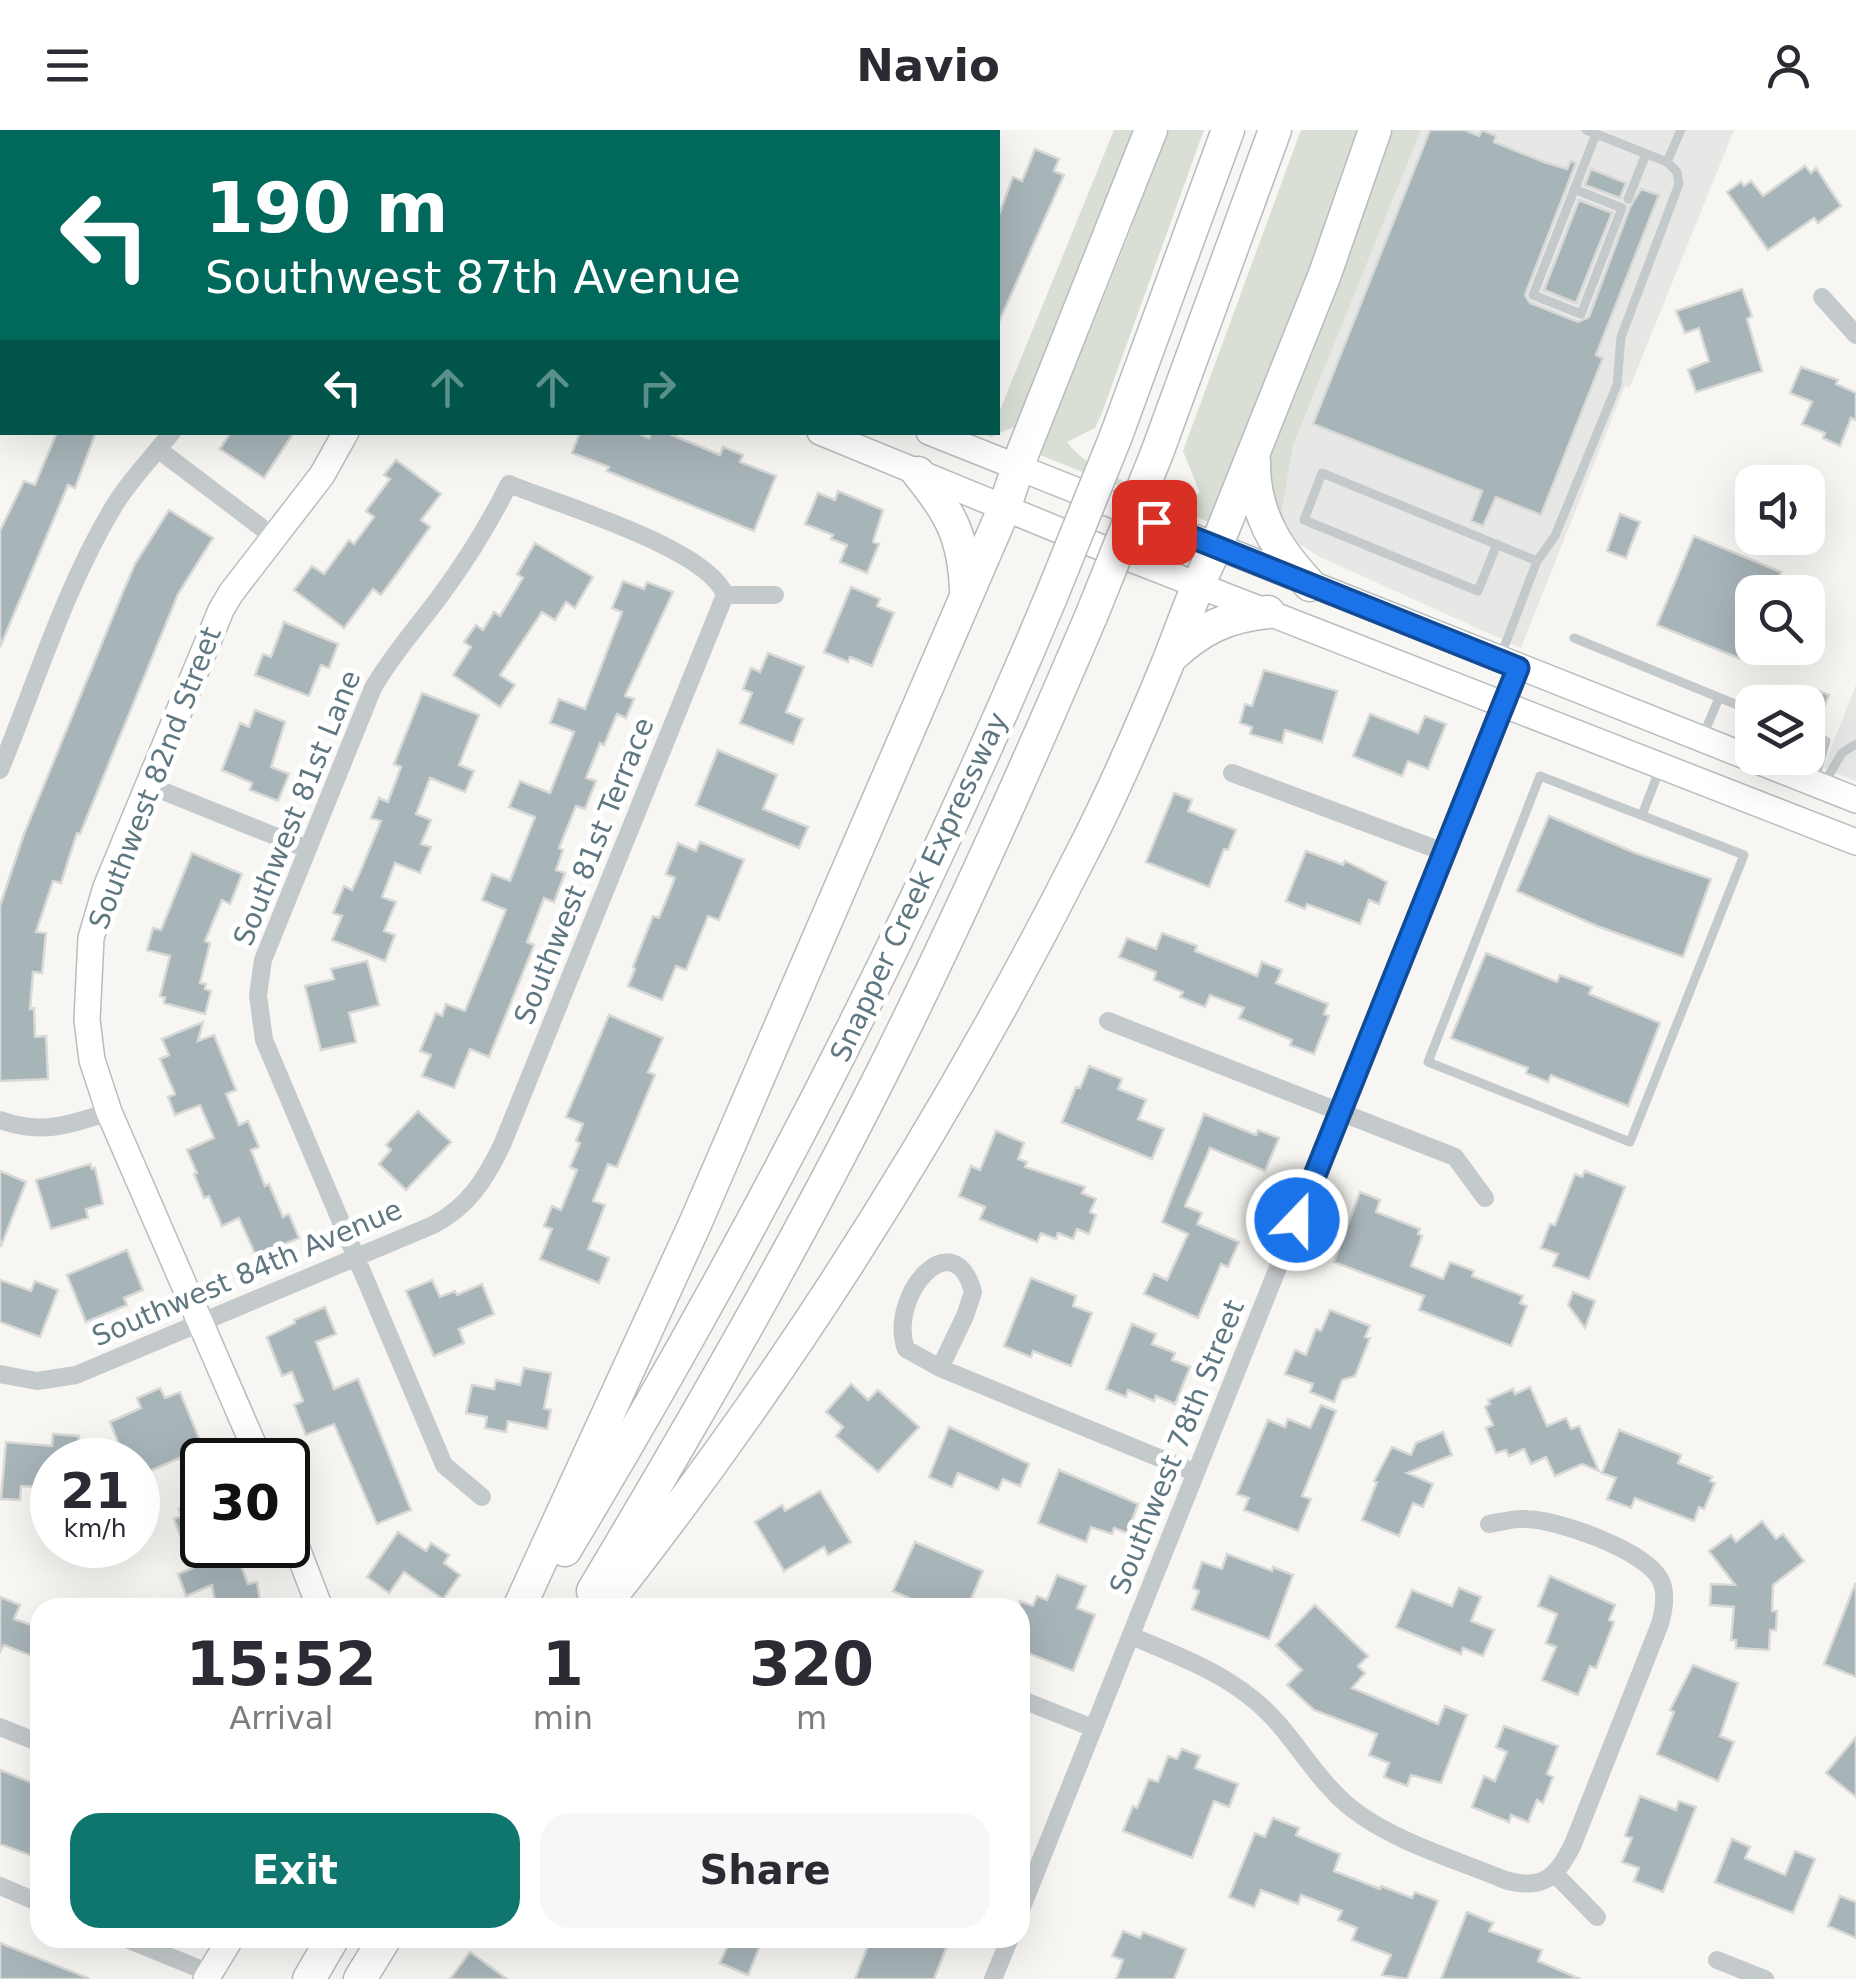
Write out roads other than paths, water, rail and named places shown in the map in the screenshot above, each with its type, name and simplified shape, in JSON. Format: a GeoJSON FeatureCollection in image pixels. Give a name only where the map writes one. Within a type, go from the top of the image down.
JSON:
{"type":"FeatureCollection","features":[{"type":"Feature","properties":{"kind":"highway"},"geometry":{"type":"LineString","coordinates":[[524,1598],[694,1224],[1004,509],[1151,130]]}},
{"type":"Feature","properties":{"kind":"highway","name":"Snapper Creek Expressway"},"geometry":{"type":"LineString","coordinates":[[537,1598],[694,1329],[819,1097],[959,807],[1116,436],[1228,130]]}},
{"type":"Feature","properties":{"kind":"highway","name":"Snapper Creek Expressway"},"geometry":{"type":"LineString","coordinates":[[589,1598],[758,1306],[891,1055],[1012,799],[1157,453],[1275,130]]}},
{"type":"Feature","properties":{"kind":"highway"},"geometry":{"type":"LineString","coordinates":[[610,1598],[692,1494],[805,1330],[918,1152],[1002,1006],[1084,850],[1169,659],[1196,585],[1216,547],[1344,226],[1375,130]]}},
{"type":"Feature","properties":{"kind":"highway"},"geometry":{"type":"LineString","coordinates":[[1254,452],[1254,479],[1263,520],[1285,558],[1310,585]]}},
{"type":"Feature","properties":{"kind":"highway"},"geometry":{"type":"LineString","coordinates":[[918,473],[957,530],[965,563],[966,595]]}},
{"type":"Feature","properties":{"kind":"highway"},"geometry":{"type":"LineString","coordinates":[[1169,659],[1192,637],[1214,624],[1244,614],[1268,612]]}},
{"type":"Feature","properties":{"kind":"highway"},"geometry":{"type":"LineString","coordinates":[[309,1979],[327,1948]]}},
{"type":"Feature","properties":{"kind":"highway"},"geometry":{"type":"LineString","coordinates":[[360,1979],[379,1948]]}},
{"type":"Feature","properties":{"kind":"main road","name":"Southwest 82nd Street"},"geometry":{"type":"LineString","coordinates":[[251,1438],[108,1112],[89,1040],[88,956],[106,887],[221,610],[322,474],[344,435]]}},
{"type":"Feature","properties":{"kind":"main road"},"geometry":{"type":"LineString","coordinates":[[835,435],[860,440],[918,473],[1004,509],[1856,842]]}},
{"type":"Feature","properties":{"kind":"main road"},"geometry":{"type":"LineString","coordinates":[[937,435],[1856,800]]}},
{"type":"Feature","properties":{"kind":"main road"},"geometry":{"type":"LineString","coordinates":[[1797,820],[1817,786]]}},
{"type":"Feature","properties":{"kind":"main road"},"geometry":{"type":"LineString","coordinates":[[305,1568],[316,1598]]}},
{"type":"Feature","properties":{"kind":"main road"},"geometry":{"type":"LineString","coordinates":[[208,1976],[224,1948]]}},
{"type":"Feature","properties":{"kind":"street"},"geometry":{"type":"LineString","coordinates":[[1822,296],[1856,335]]}},
{"type":"Feature","properties":{"kind":"street"},"geometry":{"type":"LineString","coordinates":[[0,770],[92,548],[116,501],[170,435]]}},
{"type":"Feature","properties":{"kind":"street"},"geometry":{"type":"LineString","coordinates":[[159,450],[274,537]]}},
{"type":"Feature","properties":{"kind":"street","name":"Southwest 81st Lane"},"geometry":{"type":"LineString","coordinates":[[482,1498],[444,1465],[264,1040],[258,996],[263,960],[373,688],[444,592],[492,519],[509,484],[668,548],[717,577],[725,594]]}},
{"type":"Feature","properties":{"kind":"street"},"geometry":{"type":"LineString","coordinates":[[725,594],[775,595]]}},
{"type":"Feature","properties":{"kind":"street","name":"Southwest 81st Terrace"},"geometry":{"type":"LineString","coordinates":[[492,1167],[725,594]]}},
{"type":"Feature","properties":{"kind":"street","name":"Southwest 78th Street"},"geometry":{"type":"LineString","coordinates":[[1030,1887],[1505,704],[1509,664]]}},
{"type":"Feature","properties":{"kind":"street"},"geometry":{"type":"LineString","coordinates":[[1232,772],[1444,852]]}},
{"type":"Feature","properties":{"kind":"street"},"geometry":{"type":"LineString","coordinates":[[148,785],[307,850]]}},
{"type":"Feature","properties":{"kind":"street"},"geometry":{"type":"LineString","coordinates":[[1108,1021],[1455,1157],[1485,1198]]}},
{"type":"Feature","properties":{"kind":"street"},"geometry":{"type":"LineString","coordinates":[[0,1120],[23,1128],[52,1129],[108,1112]]}},
{"type":"Feature","properties":{"kind":"street","name":"Southwest 84th Avenue"},"geometry":{"type":"LineString","coordinates":[[0,1374],[37,1381],[65,1378],[202,1322],[432,1225],[454,1213],[492,1167]]}},
{"type":"Feature","properties":{"kind":"street"},"geometry":{"type":"LineString","coordinates":[[940,1368],[972,1292],[962,1271],[942,1262],[928,1269],[906,1304],[900,1322],[906,1348],[916,1357],[940,1368],[1196,1474]]}},
{"type":"Feature","properties":{"kind":"street"},"geometry":{"type":"LineString","coordinates":[[1131,1636],[1205,1667],[1239,1687],[1276,1720],[1346,1803],[1382,1827],[1513,1882],[1541,1882],[1555,1874],[1573,1844],[1656,1633],[1664,1606],[1662,1586],[1650,1567],[1632,1554],[1560,1526],[1524,1518],[1489,1524]]}},
{"type":"Feature","properties":{"kind":"street"},"geometry":{"type":"LineString","coordinates":[[1030,1703],[1093,1728]]}},
{"type":"Feature","properties":{"kind":"street"},"geometry":{"type":"LineString","coordinates":[[0,1727],[30,1739]]}},
{"type":"Feature","properties":{"kind":"street"},"geometry":{"type":"LineString","coordinates":[[1555,1874],[1597,1917]]}},
{"type":"Feature","properties":{"kind":"street"},"geometry":{"type":"LineString","coordinates":[[0,1886],[30,1899]]}},
{"type":"Feature","properties":{"kind":"street"},"geometry":{"type":"LineString","coordinates":[[146,1948],[208,1976]]}},
{"type":"Feature","properties":{"kind":"street"},"geometry":{"type":"LineString","coordinates":[[994,1979],[1006,1948]]}},
{"type":"Feature","properties":{"kind":"street"},"geometry":{"type":"LineString","coordinates":[[1717,1960],[1765,1979]]}},
{"type":"Feature","properties":{"kind":"lane"},"geometry":{"type":"LineString","coordinates":[[1667,162],[1681,130]]}},
{"type":"Feature","properties":{"kind":"lane"},"geometry":{"type":"LineString","coordinates":[[1509,664],[1537,561],[1555,536],[1616,385],[1623,330],[1680,184],[1677,172],[1667,162],[1591,132],[1534,295],[1580,314],[1622,208],[1574,189]]}},
{"type":"Feature","properties":{"kind":"lane"},"geometry":{"type":"LineString","coordinates":[[1628,199],[1646,154]]}},
{"type":"Feature","properties":{"kind":"lane"},"geometry":{"type":"LineString","coordinates":[[1497,544],[1478,591],[1304,520],[1322,473],[1497,544],[1537,561]]}},
{"type":"Feature","properties":{"kind":"lane"},"geometry":{"type":"LineString","coordinates":[[1574,638],[1735,704]]}},
{"type":"Feature","properties":{"kind":"lane"},"geometry":{"type":"LineString","coordinates":[[1701,740],[1719,698]]}},
{"type":"Feature","properties":{"kind":"lane"},"geometry":{"type":"LineString","coordinates":[[1817,786],[1842,753],[1856,744]]}},
{"type":"Feature","properties":{"kind":"lane"},"geometry":{"type":"LineString","coordinates":[[1642,815],[1661,766]]}},
{"type":"Feature","properties":{"kind":"lane"},"geometry":{"type":"LineString","coordinates":[[1817,786],[1819,775]]}},
{"type":"Feature","properties":{"kind":"lane"},"geometry":{"type":"LineString","coordinates":[[1540,776],[1642,815],[1744,854],[1630,1142],[1428,1062],[1540,776]]}}]}
